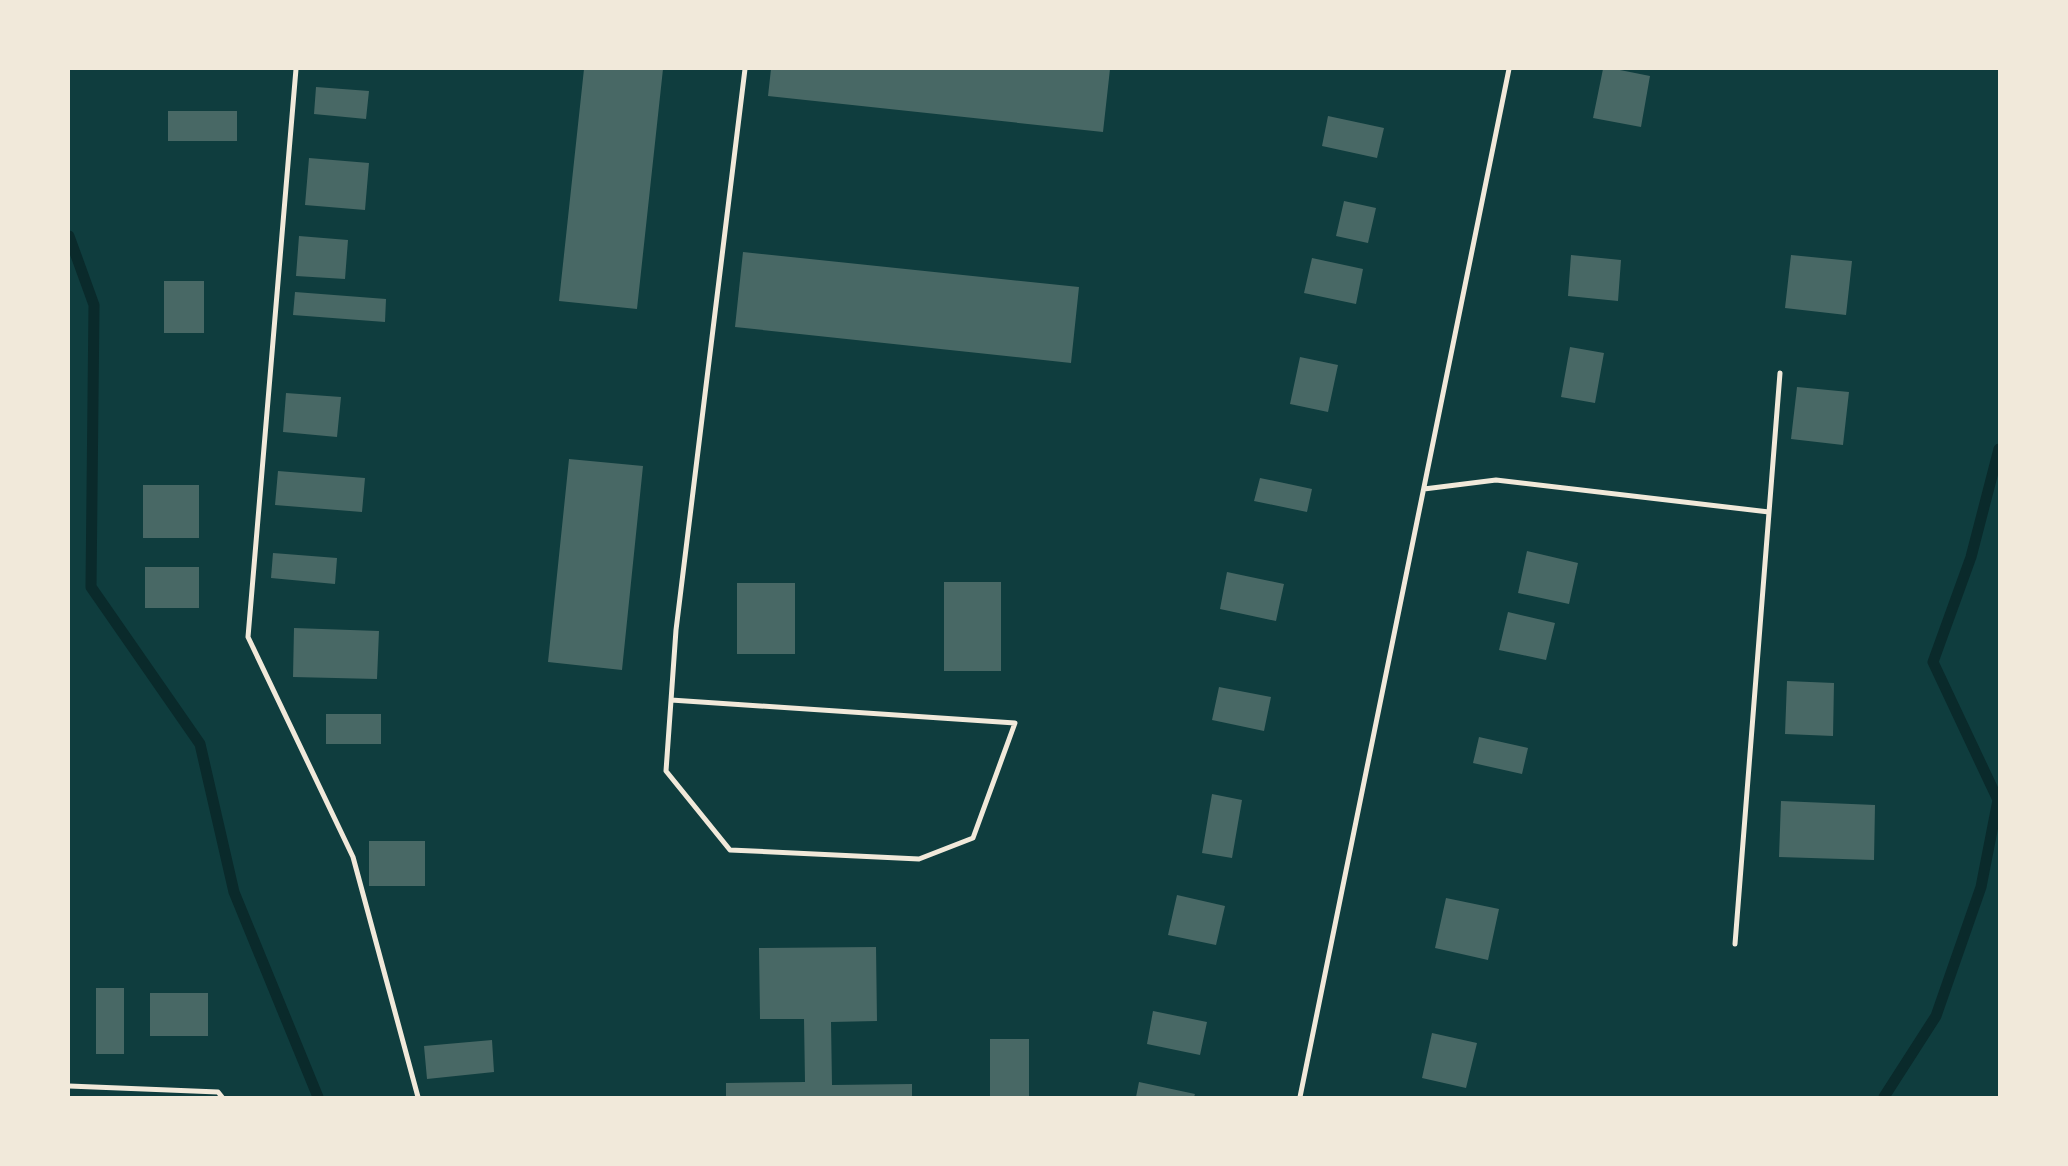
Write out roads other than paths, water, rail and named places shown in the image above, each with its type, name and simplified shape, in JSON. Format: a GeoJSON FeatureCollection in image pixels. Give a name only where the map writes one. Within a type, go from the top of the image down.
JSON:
{"type":"FeatureCollection","features":[{"type":"Feature","properties":{"kind":"street"},"geometry":{"type":"LineString","coordinates":[[296,69],[248,637],[352,857],[418,1097]]}},
{"type":"Feature","properties":{"kind":"street"},"geometry":{"type":"LineString","coordinates":[[671,700],[1015,723],[973,838],[918,859],[730,850],[666,771],[671,700],[676,630],[746,69]]}},
{"type":"Feature","properties":{"kind":"street"},"geometry":{"type":"LineString","coordinates":[[1300,1097],[1509,69]]}},
{"type":"Feature","properties":{"kind":"street"},"geometry":{"type":"LineString","coordinates":[[1735,944],[1780,373]]}},
{"type":"Feature","properties":{"kind":"street"},"geometry":{"type":"LineString","coordinates":[[1424,489],[1496,480],[1769,512]]}},
{"type":"Feature","properties":{"kind":"street"},"geometry":{"type":"LineString","coordinates":[[69,1086],[218,1092],[222,1097]]}},
{"type":"Feature","properties":{"kind":"waterway"},"geometry":{"type":"LineString","coordinates":[[69,236],[94,305],[91,587],[200,744],[234,892],[318,1097]]}},
{"type":"Feature","properties":{"kind":"waterway"},"geometry":{"type":"LineString","coordinates":[[1884,1097],[1936,1016],[1981,887],[1998,800],[1933,662],[1971,557],[1999,449]]}}]}
